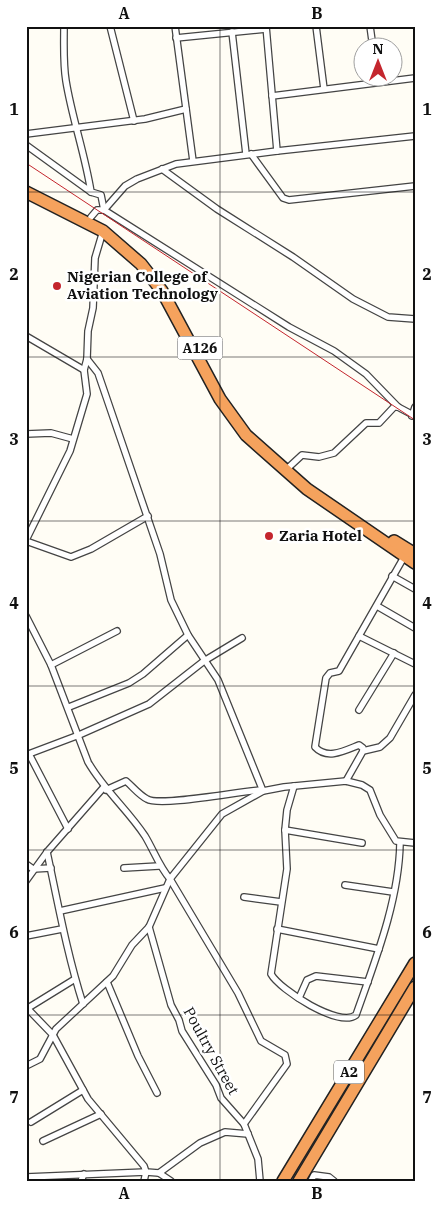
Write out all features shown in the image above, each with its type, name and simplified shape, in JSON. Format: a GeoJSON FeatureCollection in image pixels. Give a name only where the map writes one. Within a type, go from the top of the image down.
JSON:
{"type":"FeatureCollection","features":[{"type":"Feature","properties":{"kind":"highway","name":"A126"},"geometry":{"type":"LineString","coordinates":[[26,186],[91,218],[124,240],[159,276],[178,304],[220,388],[235,412],[252,433],[289,467],[409,556],[415,563]]}},
{"type":"Feature","properties":{"kind":"highway","name":"A126"},"geometry":{"type":"LineString","coordinates":[[26,192],[103,231],[154,278],[177,315],[220,399],[246,435],[288,474],[409,556]]}},
{"type":"Feature","properties":{"kind":"highway","name":"A2"},"geometry":{"type":"LineString","coordinates":[[283,1181],[415,963]]}},
{"type":"Feature","properties":{"kind":"highway","name":"A2"},"geometry":{"type":"LineString","coordinates":[[299,1181],[415,987]]}},
{"type":"Feature","properties":{"kind":"street"},"geometry":{"type":"LineString","coordinates":[[64,26],[66,80],[91,192]]}},
{"type":"Feature","properties":{"kind":"street"},"geometry":{"type":"LineString","coordinates":[[110,26],[134,121]]}},
{"type":"Feature","properties":{"kind":"street"},"geometry":{"type":"LineString","coordinates":[[175,26],[192,161]]}},
{"type":"Feature","properties":{"kind":"street"},"geometry":{"type":"LineString","coordinates":[[316,26],[324,90]]}},
{"type":"Feature","properties":{"kind":"street"},"geometry":{"type":"LineString","coordinates":[[176,38],[266,28],[277,151]]}},
{"type":"Feature","properties":{"kind":"street"},"geometry":{"type":"LineString","coordinates":[[232,32],[249,154],[283,198],[289,200],[415,186]]}},
{"type":"Feature","properties":{"kind":"street"},"geometry":{"type":"LineString","coordinates":[[272,96],[354,84]]}},
{"type":"Feature","properties":{"kind":"street"},"geometry":{"type":"LineString","coordinates":[[26,134],[77,126],[134,121],[186,109]]}},
{"type":"Feature","properties":{"kind":"street"},"geometry":{"type":"LineString","coordinates":[[104,210],[125,186],[162,169],[192,161],[415,136]]}},
{"type":"Feature","properties":{"kind":"street"},"geometry":{"type":"LineString","coordinates":[[26,145],[91,192],[101,195],[104,210]]}},
{"type":"Feature","properties":{"kind":"street"},"geometry":{"type":"LineString","coordinates":[[162,169],[217,209],[293,257],[353,299],[388,317],[415,319]]}},
{"type":"Feature","properties":{"kind":"street"},"geometry":{"type":"LineString","coordinates":[[91,218],[97,210],[104,210],[289,327],[334,351],[366,374],[398,407],[413,416],[415,407]]}},
{"type":"Feature","properties":{"kind":"street"},"geometry":{"type":"LineString","coordinates":[[103,231],[95,258],[87,359],[84,370],[87,394],[70,451],[56,485],[26,540],[71,557],[91,550],[148,516]]}},
{"type":"Feature","properties":{"kind":"street"},"geometry":{"type":"LineString","coordinates":[[26,336],[84,370]]}},
{"type":"Feature","properties":{"kind":"street"},"geometry":{"type":"LineString","coordinates":[[87,359],[98,373],[148,516],[164,568],[168,592],[188,635],[218,680],[262,791]]}},
{"type":"Feature","properties":{"kind":"street"},"geometry":{"type":"LineString","coordinates":[[289,467],[302,455],[319,457],[334,452],[366,423],[379,423],[394,406],[398,407]]}},
{"type":"Feature","properties":{"kind":"street"},"geometry":{"type":"LineString","coordinates":[[26,434],[51,434],[73,439]]}},
{"type":"Feature","properties":{"kind":"street"},"geometry":{"type":"LineString","coordinates":[[363,751],[363,748],[359,745],[339,753],[327,754],[320,753],[314,747],[326,678],[330,673],[339,671],[377,606],[392,576],[409,556]]}},
{"type":"Feature","properties":{"kind":"street"},"geometry":{"type":"LineString","coordinates":[[392,576],[415,589]]}},
{"type":"Feature","properties":{"kind":"street"},"geometry":{"type":"LineString","coordinates":[[377,606],[415,628]]}},
{"type":"Feature","properties":{"kind":"street"},"geometry":{"type":"LineString","coordinates":[[26,616],[52,665],[88,762],[105,789],[145,836],[159,866],[170,879],[238,993],[261,1041],[288,1059],[287,1064],[244,1124]]}},
{"type":"Feature","properties":{"kind":"street"},"geometry":{"type":"LineString","coordinates":[[52,665],[117,631]]}},
{"type":"Feature","properties":{"kind":"street"},"geometry":{"type":"LineString","coordinates":[[69,707],[129,684],[144,674],[188,635]]}},
{"type":"Feature","properties":{"kind":"street"},"geometry":{"type":"LineString","coordinates":[[359,636],[415,664]]}},
{"type":"Feature","properties":{"kind":"street"},"geometry":{"type":"LineString","coordinates":[[68,829],[28,754],[79,735],[150,704],[204,661],[242,638]]}},
{"type":"Feature","properties":{"kind":"street"},"geometry":{"type":"LineString","coordinates":[[359,710],[394,653]]}},
{"type":"Feature","properties":{"kind":"street"},"geometry":{"type":"LineString","coordinates":[[346,781],[363,751],[384,744],[415,695]]}},
{"type":"Feature","properties":{"kind":"street"},"geometry":{"type":"LineString","coordinates":[[69,739],[83,747]]}},
{"type":"Feature","properties":{"kind":"street"},"geometry":{"type":"LineString","coordinates":[[26,881],[47,852],[105,789],[126,781],[147,799],[154,801],[199,798],[346,781],[362,784],[370,790],[393,837],[400,843],[415,843]]}},
{"type":"Feature","properties":{"kind":"street"},"geometry":{"type":"LineString","coordinates":[[294,786],[287,810],[285,830],[287,868],[271,974],[299,998],[319,1011],[352,1018],[356,1015],[379,949],[393,892],[400,843]]}},
{"type":"Feature","properties":{"kind":"street"},"geometry":{"type":"LineString","coordinates":[[26,1066],[40,1059],[60,1025],[108,982],[132,945],[149,927],[170,879],[222,814],[262,791]]}},
{"type":"Feature","properties":{"kind":"street"},"geometry":{"type":"LineString","coordinates":[[285,830],[362,843]]}},
{"type":"Feature","properties":{"kind":"street"},"geometry":{"type":"LineString","coordinates":[[47,852],[62,929],[75,979],[84,1004]]}},
{"type":"Feature","properties":{"kind":"street"},"geometry":{"type":"LineString","coordinates":[[26,864],[33,869],[51,868]]}},
{"type":"Feature","properties":{"kind":"street"},"geometry":{"type":"LineString","coordinates":[[124,868],[159,866]]}},
{"type":"Feature","properties":{"kind":"street"},"geometry":{"type":"LineString","coordinates":[[344,885],[393,892]]}},
{"type":"Feature","properties":{"kind":"street"},"geometry":{"type":"LineString","coordinates":[[60,911],[165,888]]}},
{"type":"Feature","properties":{"kind":"street"},"geometry":{"type":"LineString","coordinates":[[244,897],[282,902]]}},
{"type":"Feature","properties":{"kind":"street","name":"Poultry Street"},"geometry":{"type":"LineString","coordinates":[[149,927],[171,1005],[180,1020],[182,1031],[216,1085],[221,1098],[244,1124],[259,1163],[260,1181]]}},
{"type":"Feature","properties":{"kind":"street"},"geometry":{"type":"LineString","coordinates":[[26,936],[62,929]]}},
{"type":"Feature","properties":{"kind":"street"},"geometry":{"type":"LineString","coordinates":[[277,929],[379,949]]}},
{"type":"Feature","properties":{"kind":"street"},"geometry":{"type":"LineString","coordinates":[[299,998],[307,980],[316,976],[368,982]]}},
{"type":"Feature","properties":{"kind":"street"},"geometry":{"type":"LineString","coordinates":[[75,979],[27,1008],[53,1035],[83,1090],[144,1166],[146,1172],[144,1181]]}},
{"type":"Feature","properties":{"kind":"street"},"geometry":{"type":"LineString","coordinates":[[108,982],[138,1056],[157,1093]]}},
{"type":"Feature","properties":{"kind":"street"},"geometry":{"type":"LineString","coordinates":[[31,1122],[83,1090]]}},
{"type":"Feature","properties":{"kind":"street"},"geometry":{"type":"LineString","coordinates":[[43,1141],[101,1114]]}},
{"type":"Feature","properties":{"kind":"street"},"geometry":{"type":"LineString","coordinates":[[159,1173],[200,1144],[225,1132],[248,1134]]}},
{"type":"Feature","properties":{"kind":"street"},"geometry":{"type":"LineString","coordinates":[[26,1177],[146,1172],[159,1173],[171,1181]]}},
{"type":"Feature","properties":{"kind":"street"},"geometry":{"type":"LineString","coordinates":[[81,1181],[84,1174]]}},
{"type":"Feature","properties":{"kind":"street"},"geometry":{"type":"LineString","coordinates":[[311,1181],[314,1176],[329,1177],[334,1181]]}},
{"type":"Feature","properties":{"kind":"railway"},"geometry":{"type":"LineString","coordinates":[[26,163],[415,420]]}},
{"type":"Feature","properties":{"kind":"place","name":"Nigerian College of Aviation Technology"},"geometry":{"type":"Point","coordinates":[57,286]}},
{"type":"Feature","properties":{"kind":"place","name":"Zaria Hotel"},"geometry":{"type":"Point","coordinates":[269,536]}}]}
